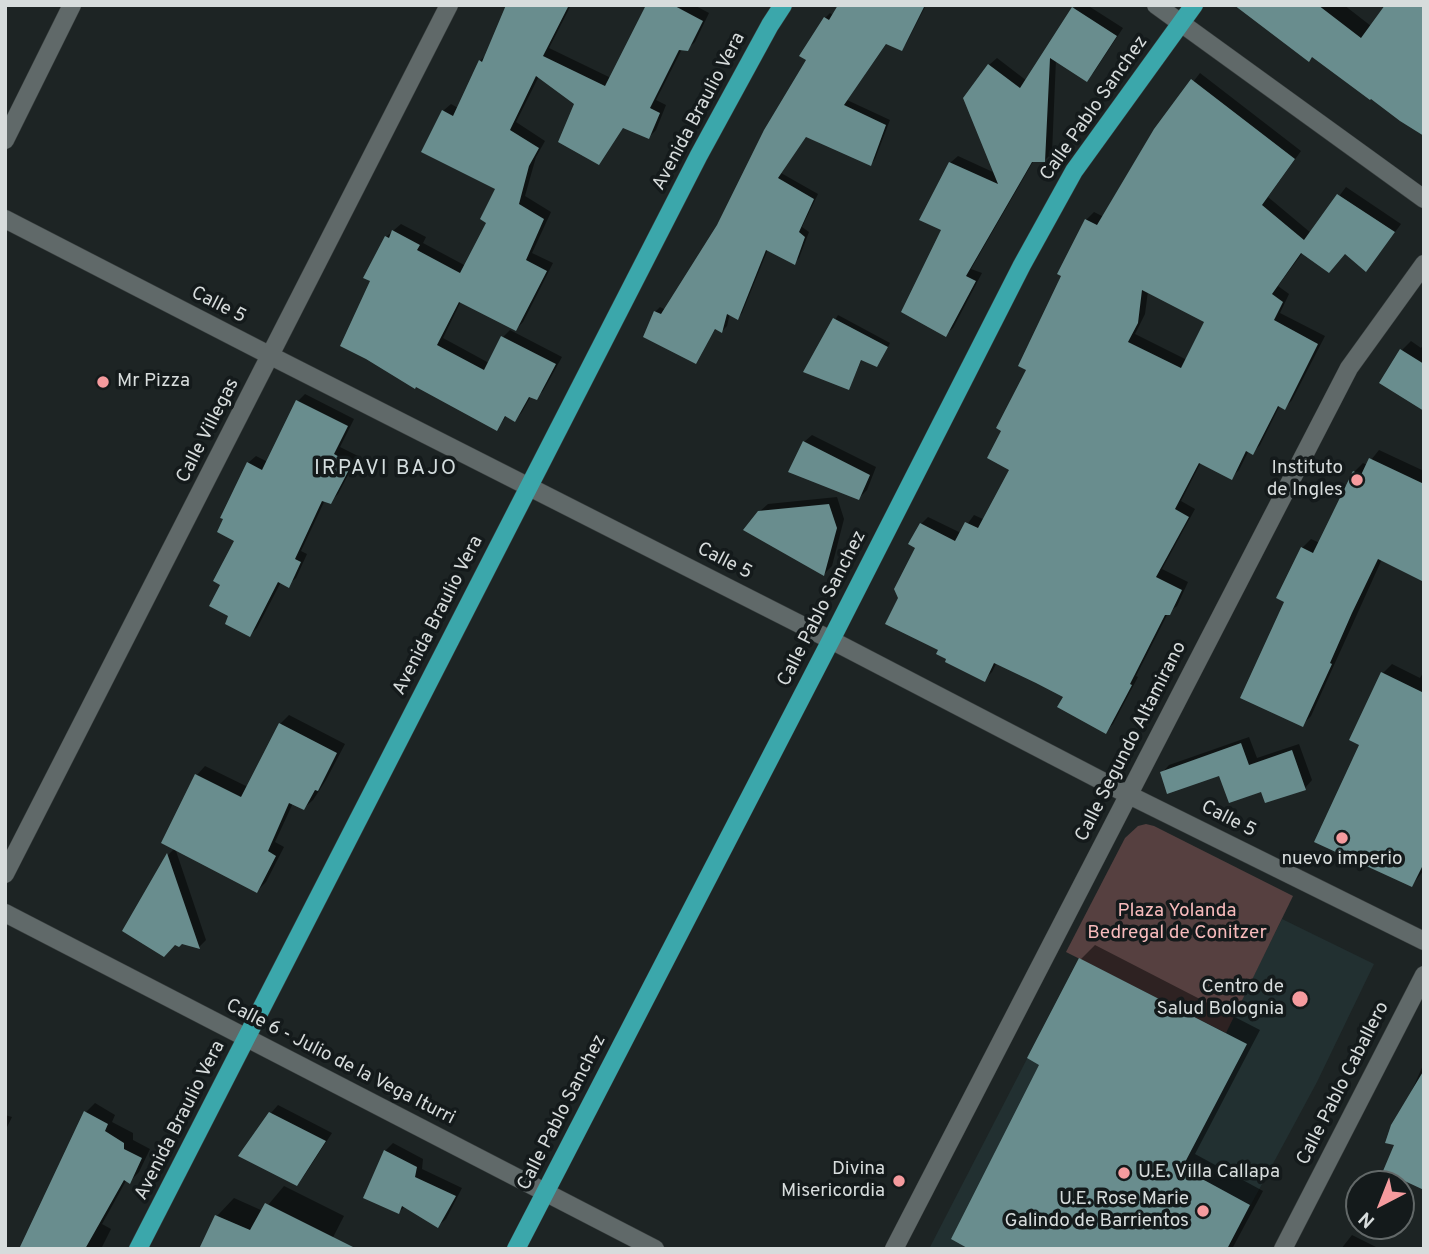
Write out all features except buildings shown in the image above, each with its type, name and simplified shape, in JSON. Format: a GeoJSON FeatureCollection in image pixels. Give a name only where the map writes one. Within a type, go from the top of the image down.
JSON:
{"type":"FeatureCollection","features":[{"type":"Feature","properties":{"kind":"main road","name":"Avenida Braulio Vera"},"geometry":{"type":"LineString","coordinates":[[138,1249],[699,155],[783,5]]}},
{"type":"Feature","properties":{"kind":"main road","name":"Calle Pablo Sanchez"},"geometry":{"type":"LineString","coordinates":[[516,1249],[1022,265],[1074,171],[1194,5]]}},
{"type":"Feature","properties":{"kind":"street"},"geometry":{"type":"LineString","coordinates":[[5,140],[72,5]]}},
{"type":"Feature","properties":{"kind":"street","name":"Calle Villegas"},"geometry":{"type":"LineString","coordinates":[[5,874],[449,5]]}},
{"type":"Feature","properties":{"kind":"street"},"geometry":{"type":"LineString","coordinates":[[1156,5],[1424,199]]}},
{"type":"Feature","properties":{"kind":"street","name":"Calle 5"},"geometry":{"type":"LineString","coordinates":[[5,219],[1129,795],[1424,941]]}},
{"type":"Feature","properties":{"kind":"street","name":"Calle Segundo Altamirano"},"geometry":{"type":"LineString","coordinates":[[894,1249],[1349,368],[1424,264]]}},
{"type":"Feature","properties":{"kind":"street","name":"Calle 6 - Julio de la Vega Iturri"},"geometry":{"type":"LineString","coordinates":[[5,913],[655,1249]]}},
{"type":"Feature","properties":{"kind":"street","name":"Calle Pablo Caballero"},"geometry":{"type":"LineString","coordinates":[[1283,1249],[1424,975]]}},
{"type":"Feature","properties":{"kind":"shaded area"},"geometry":{"type":"Polygon","coordinates":[[[1282,919],[1374,964],[1317,1082],[1227,1249],[929,1249],[1079,958],[1225,1033],[1282,919]]]}},
{"type":"Feature","properties":{"kind":"green space","name":"Plaza Yolanda Bedregal de Conitzer"},"geometry":{"type":"Polygon","coordinates":[[[1146,824],[1293,896],[1226,1033],[1066,952],[1125,838],[1138,826],[1146,824]]]}},
{"type":"Feature","properties":{"kind":"place","name":"Mr Pizza"},"geometry":{"type":"Point","coordinates":[103,382]}},
{"type":"Feature","properties":{"kind":"place","name":"Instituto de Ingles"},"geometry":{"type":"Point","coordinates":[1357,480]}},
{"type":"Feature","properties":{"kind":"place","name":"nuevo imperio"},"geometry":{"type":"Point","coordinates":[1342,838]}},
{"type":"Feature","properties":{"kind":"place","name":"Centro de Salud Bolognia"},"geometry":{"type":"Point","coordinates":[1300,999]}},
{"type":"Feature","properties":{"kind":"place","name":"U.E. Villa Callapa"},"geometry":{"type":"Point","coordinates":[1124,1173]}},
{"type":"Feature","properties":{"kind":"place","name":"Divina Misericordia"},"geometry":{"type":"Point","coordinates":[899,1181]}},
{"type":"Feature","properties":{"kind":"place","name":"U.E. Rose Marie Galindo de Barrientos"},"geometry":{"type":"Point","coordinates":[1203,1211]}},
{"type":"Feature","properties":{"kind":"district","name":"IRPAVI BAJO"},"geometry":{"type":"Point","coordinates":[386,470]}}]}
